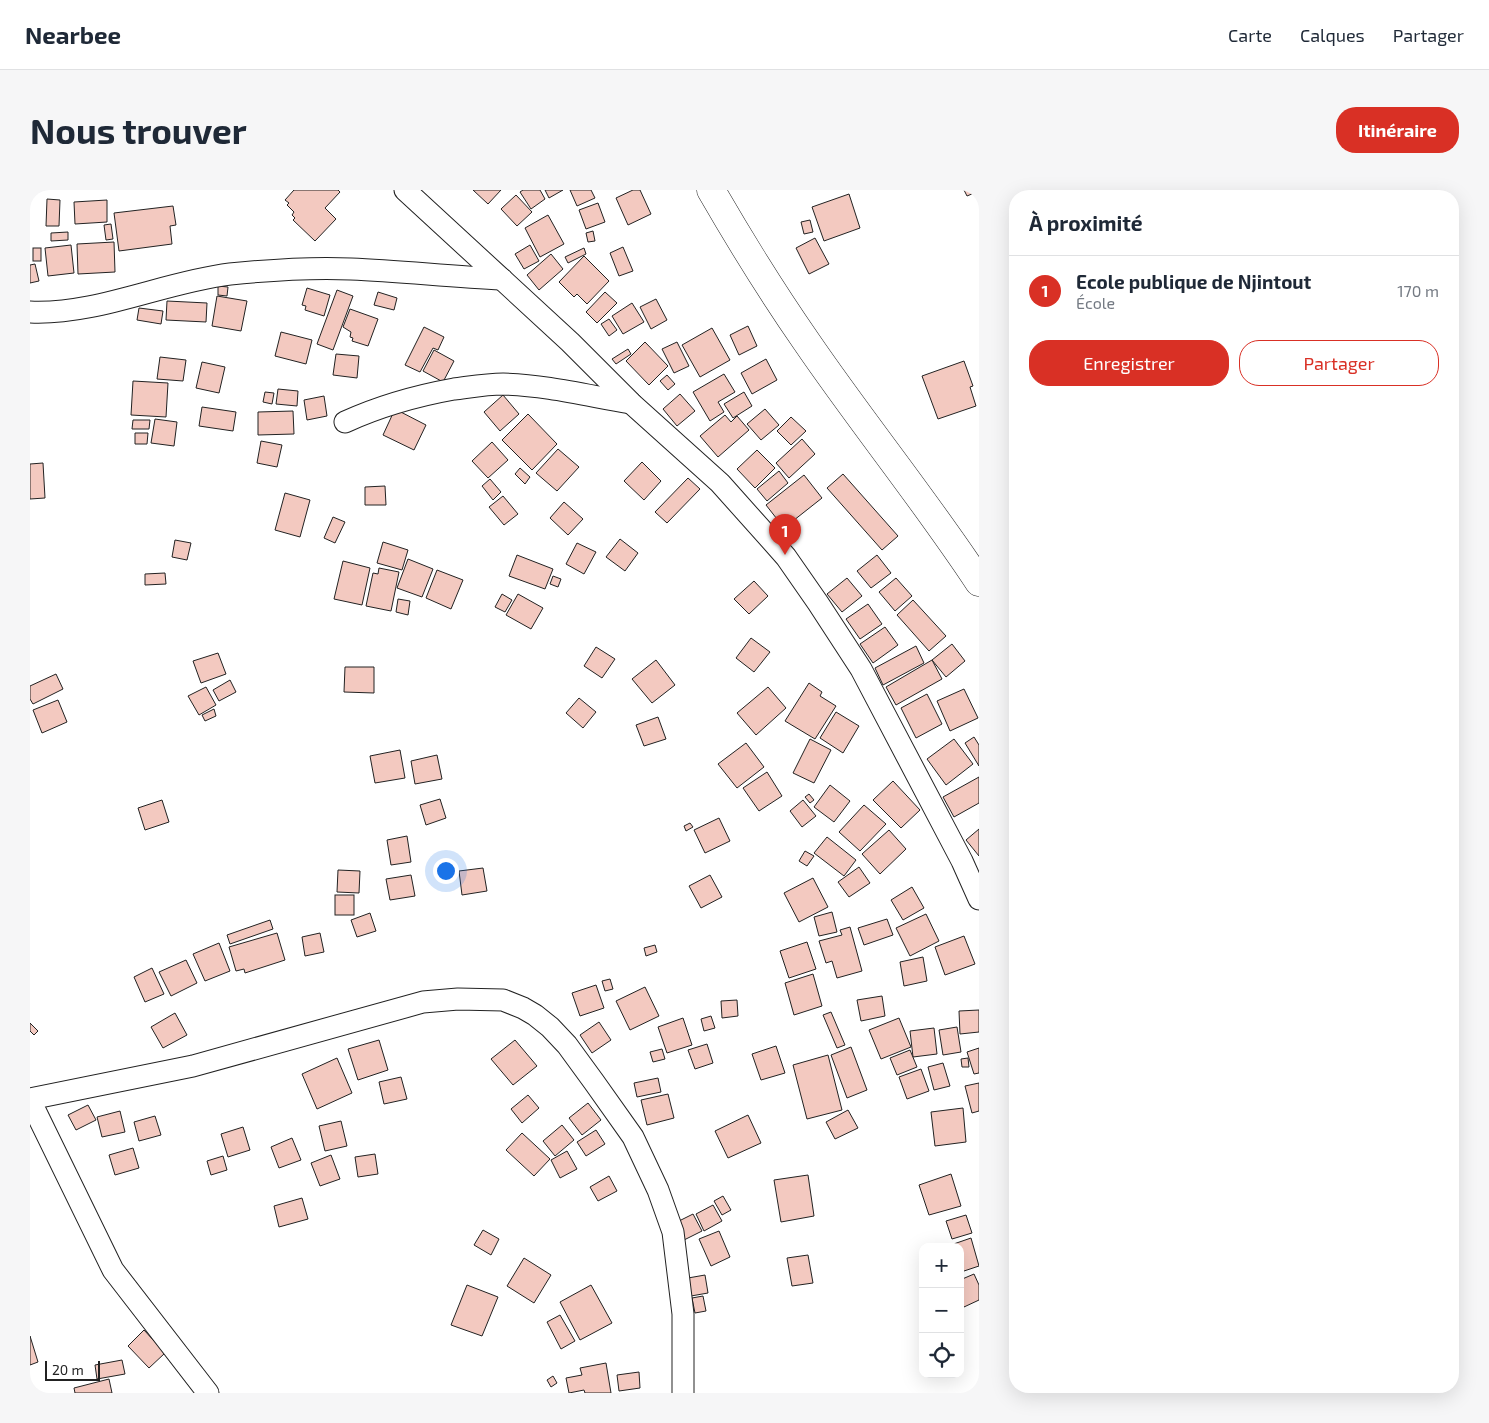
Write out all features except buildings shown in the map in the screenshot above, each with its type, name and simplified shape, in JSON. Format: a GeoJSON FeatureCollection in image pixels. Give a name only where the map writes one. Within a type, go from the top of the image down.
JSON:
{"type":"FeatureCollection","features":[{"type":"Feature","properties":{"kind":"highway"},"geometry":{"type":"LineString","coordinates":[[711,190],[771,290],[807,343],[950,539],[979,582]]}},
{"type":"Feature","properties":{"kind":"street"},"geometry":{"type":"LineString","coordinates":[[405,190],[570,342],[631,404],[720,483],[786,557],[861,669],[958,853],[979,899]]}},
{"type":"Feature","properties":{"kind":"street"},"geometry":{"type":"LineString","coordinates":[[30,312],[56,311],[99,305],[210,277],[283,270],[350,269],[455,278],[502,279]]}},
{"type":"Feature","properties":{"kind":"street"},"geometry":{"type":"LineString","coordinates":[[345,422],[378,407],[421,395],[471,386],[502,384],[541,387],[631,404]]}},
{"type":"Feature","properties":{"kind":"street"},"geometry":{"type":"LineString","coordinates":[[208,1393],[113,1270],[30,1099],[193,1066],[424,1002],[458,999],[503,1000],[523,1008],[550,1027],[567,1045],[633,1137],[658,1190],[674,1241],[683,1314],[683,1393]]}},
{"type":"Feature","properties":{"kind":"place","name":"Ecole publique de Njintout"},"geometry":{"type":"Point","coordinates":[785,555]}}]}
